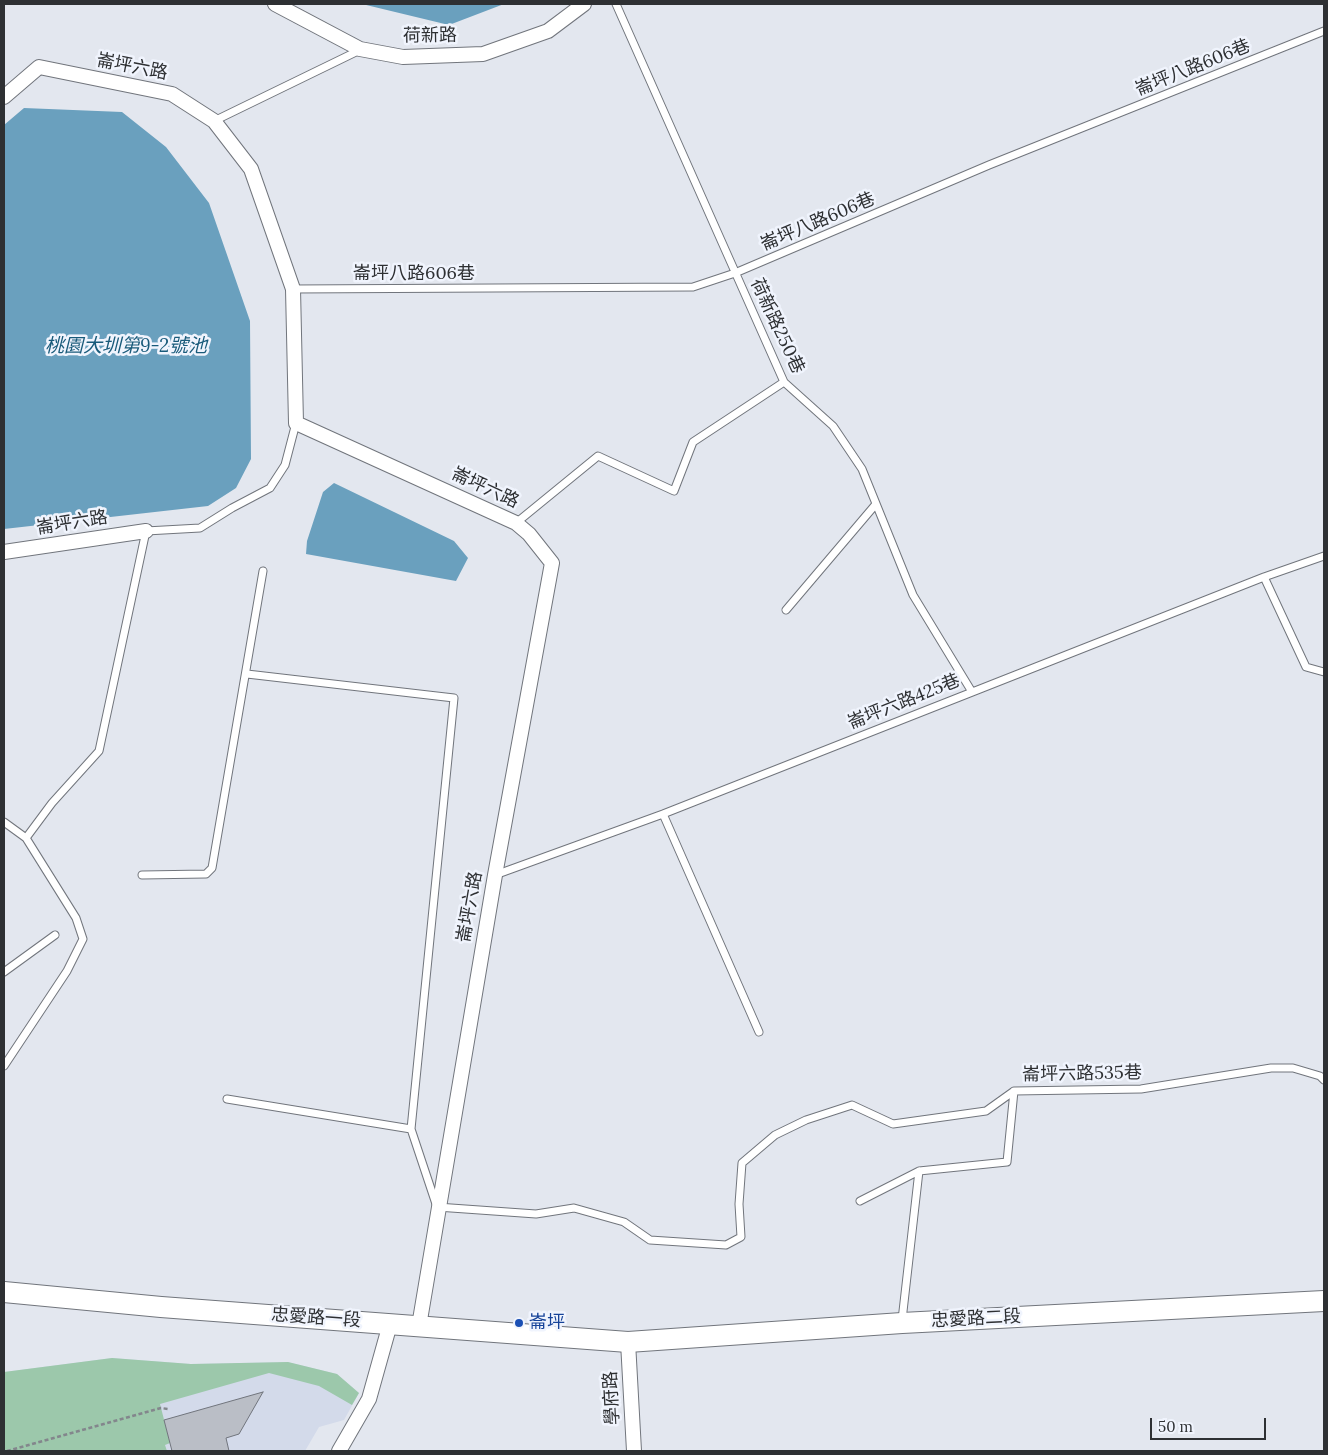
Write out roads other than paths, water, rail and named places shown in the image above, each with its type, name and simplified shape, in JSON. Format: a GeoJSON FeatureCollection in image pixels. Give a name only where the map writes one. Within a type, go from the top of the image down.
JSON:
{"type":"FeatureCollection","features":[{"type":"Feature","properties":{"kind":"main road","name":"忠愛路一段"},"geometry":{"type":"LineString","coordinates":[[4,1292],[628,1342]]}},
{"type":"Feature","properties":{"kind":"main road","name":"忠愛路二段"},"geometry":{"type":"LineString","coordinates":[[628,1342],[902,1323],[1324,1301]]}},
{"type":"Feature","properties":{"kind":"street","name":"荷新路"},"geometry":{"type":"LineString","coordinates":[[275,4],[360,49],[403,57],[483,54],[548,31],[584,4]]}},
{"type":"Feature","properties":{"kind":"street","name":"崙坪六路"},"geometry":{"type":"LineString","coordinates":[[4,97],[39,67],[172,94],[214,121],[251,169],[293,289],[296,423],[516,523],[529,534],[552,563],[437,1207],[419,1326]]}},
{"type":"Feature","properties":{"kind":"street","name":"崙坪六路"},"geometry":{"type":"LineString","coordinates":[[4,552],[146,531]]}},
{"type":"Feature","properties":{"kind":"street"},"geometry":{"type":"LineString","coordinates":[[339,1451],[369,1399],[390,1324]]}},
{"type":"Feature","properties":{"kind":"street","name":"學府路"},"geometry":{"type":"LineString","coordinates":[[628,1342],[634,1451]]}},
{"type":"Feature","properties":{"kind":"lane","name":"荷新路250巷"},"geometry":{"type":"LineString","coordinates":[[616,4],[784,382],[833,426],[862,470],[913,594],[972,692]]}},
{"type":"Feature","properties":{"kind":"lane","name":"崙坪八路606巷"},"geometry":{"type":"LineString","coordinates":[[293,289],[693,287],[736,273],[989,165],[1324,31]]}},
{"type":"Feature","properties":{"kind":"lane"},"geometry":{"type":"LineString","coordinates":[[214,121],[360,49]]}},
{"type":"Feature","properties":{"kind":"lane"},"geometry":{"type":"LineString","coordinates":[[516,523],[598,456],[674,491],[693,442],[784,382]]}},
{"type":"Feature","properties":{"kind":"lane"},"geometry":{"type":"LineString","coordinates":[[26,838],[52,803],[99,751],[146,531],[200,528],[270,488],[285,465],[296,423]]}},
{"type":"Feature","properties":{"kind":"lane"},"geometry":{"type":"LineString","coordinates":[[786,610],[876,504]]}},
{"type":"Feature","properties":{"kind":"lane","name":"崙坪六路425巷"},"geometry":{"type":"LineString","coordinates":[[495,875],[664,814],[1264,577],[1324,556]]}},
{"type":"Feature","properties":{"kind":"lane"},"geometry":{"type":"LineString","coordinates":[[142,875],[206,874],[212,868],[263,571]]}},
{"type":"Feature","properties":{"kind":"lane"},"geometry":{"type":"LineString","coordinates":[[1264,577],[1306,667],[1324,672]]}},
{"type":"Feature","properties":{"kind":"lane"},"geometry":{"type":"LineString","coordinates":[[246,674],[454,698],[411,1129],[437,1207]]}},
{"type":"Feature","properties":{"kind":"lane"},"geometry":{"type":"LineString","coordinates":[[664,814],[759,1032]]}},
{"type":"Feature","properties":{"kind":"lane"},"geometry":{"type":"LineString","coordinates":[[4,822],[26,838],[76,918],[83,939],[67,971],[4,1066]]}},
{"type":"Feature","properties":{"kind":"lane"},"geometry":{"type":"LineString","coordinates":[[4,972],[55,935]]}},
{"type":"Feature","properties":{"kind":"lane","name":"崙坪六路535巷"},"geometry":{"type":"LineString","coordinates":[[437,1207],[536,1214],[574,1208],[624,1222],[650,1240],[726,1245],[741,1237],[739,1204],[742,1163],[775,1135],[806,1120],[852,1105],[893,1124],[986,1111],[1014,1091],[1141,1089],[1271,1068],[1293,1068],[1320,1076],[1324,1080]]}},
{"type":"Feature","properties":{"kind":"lane"},"geometry":{"type":"LineString","coordinates":[[860,1201],[919,1172],[1007,1162],[1014,1091]]}},
{"type":"Feature","properties":{"kind":"lane"},"geometry":{"type":"LineString","coordinates":[[227,1099],[411,1129]]}},
{"type":"Feature","properties":{"kind":"lane"},"geometry":{"type":"LineString","coordinates":[[902,1323],[919,1172]]}},
{"type":"Feature","properties":{"kind":"water"},"geometry":{"type":"Polygon","coordinates":[[[362,4],[504,4],[449,25],[362,4]]]}},
{"type":"Feature","properties":{"kind":"water","name":"桃園大圳第9-2號池"},"geometry":{"type":"Polygon","coordinates":[[[24,108],[122,112],[166,147],[209,203],[250,321],[251,459],[236,488],[208,506],[4,529],[4,125],[24,108]]]}},
{"type":"Feature","properties":{"kind":"water"},"geometry":{"type":"Polygon","coordinates":[[[334,483],[454,541],[468,558],[456,581],[306,554],[307,541],[323,492],[334,483]]]}},
{"type":"Feature","properties":{"kind":"place","name":"崙坪"},"geometry":{"type":"Point","coordinates":[519,1323]}}]}
